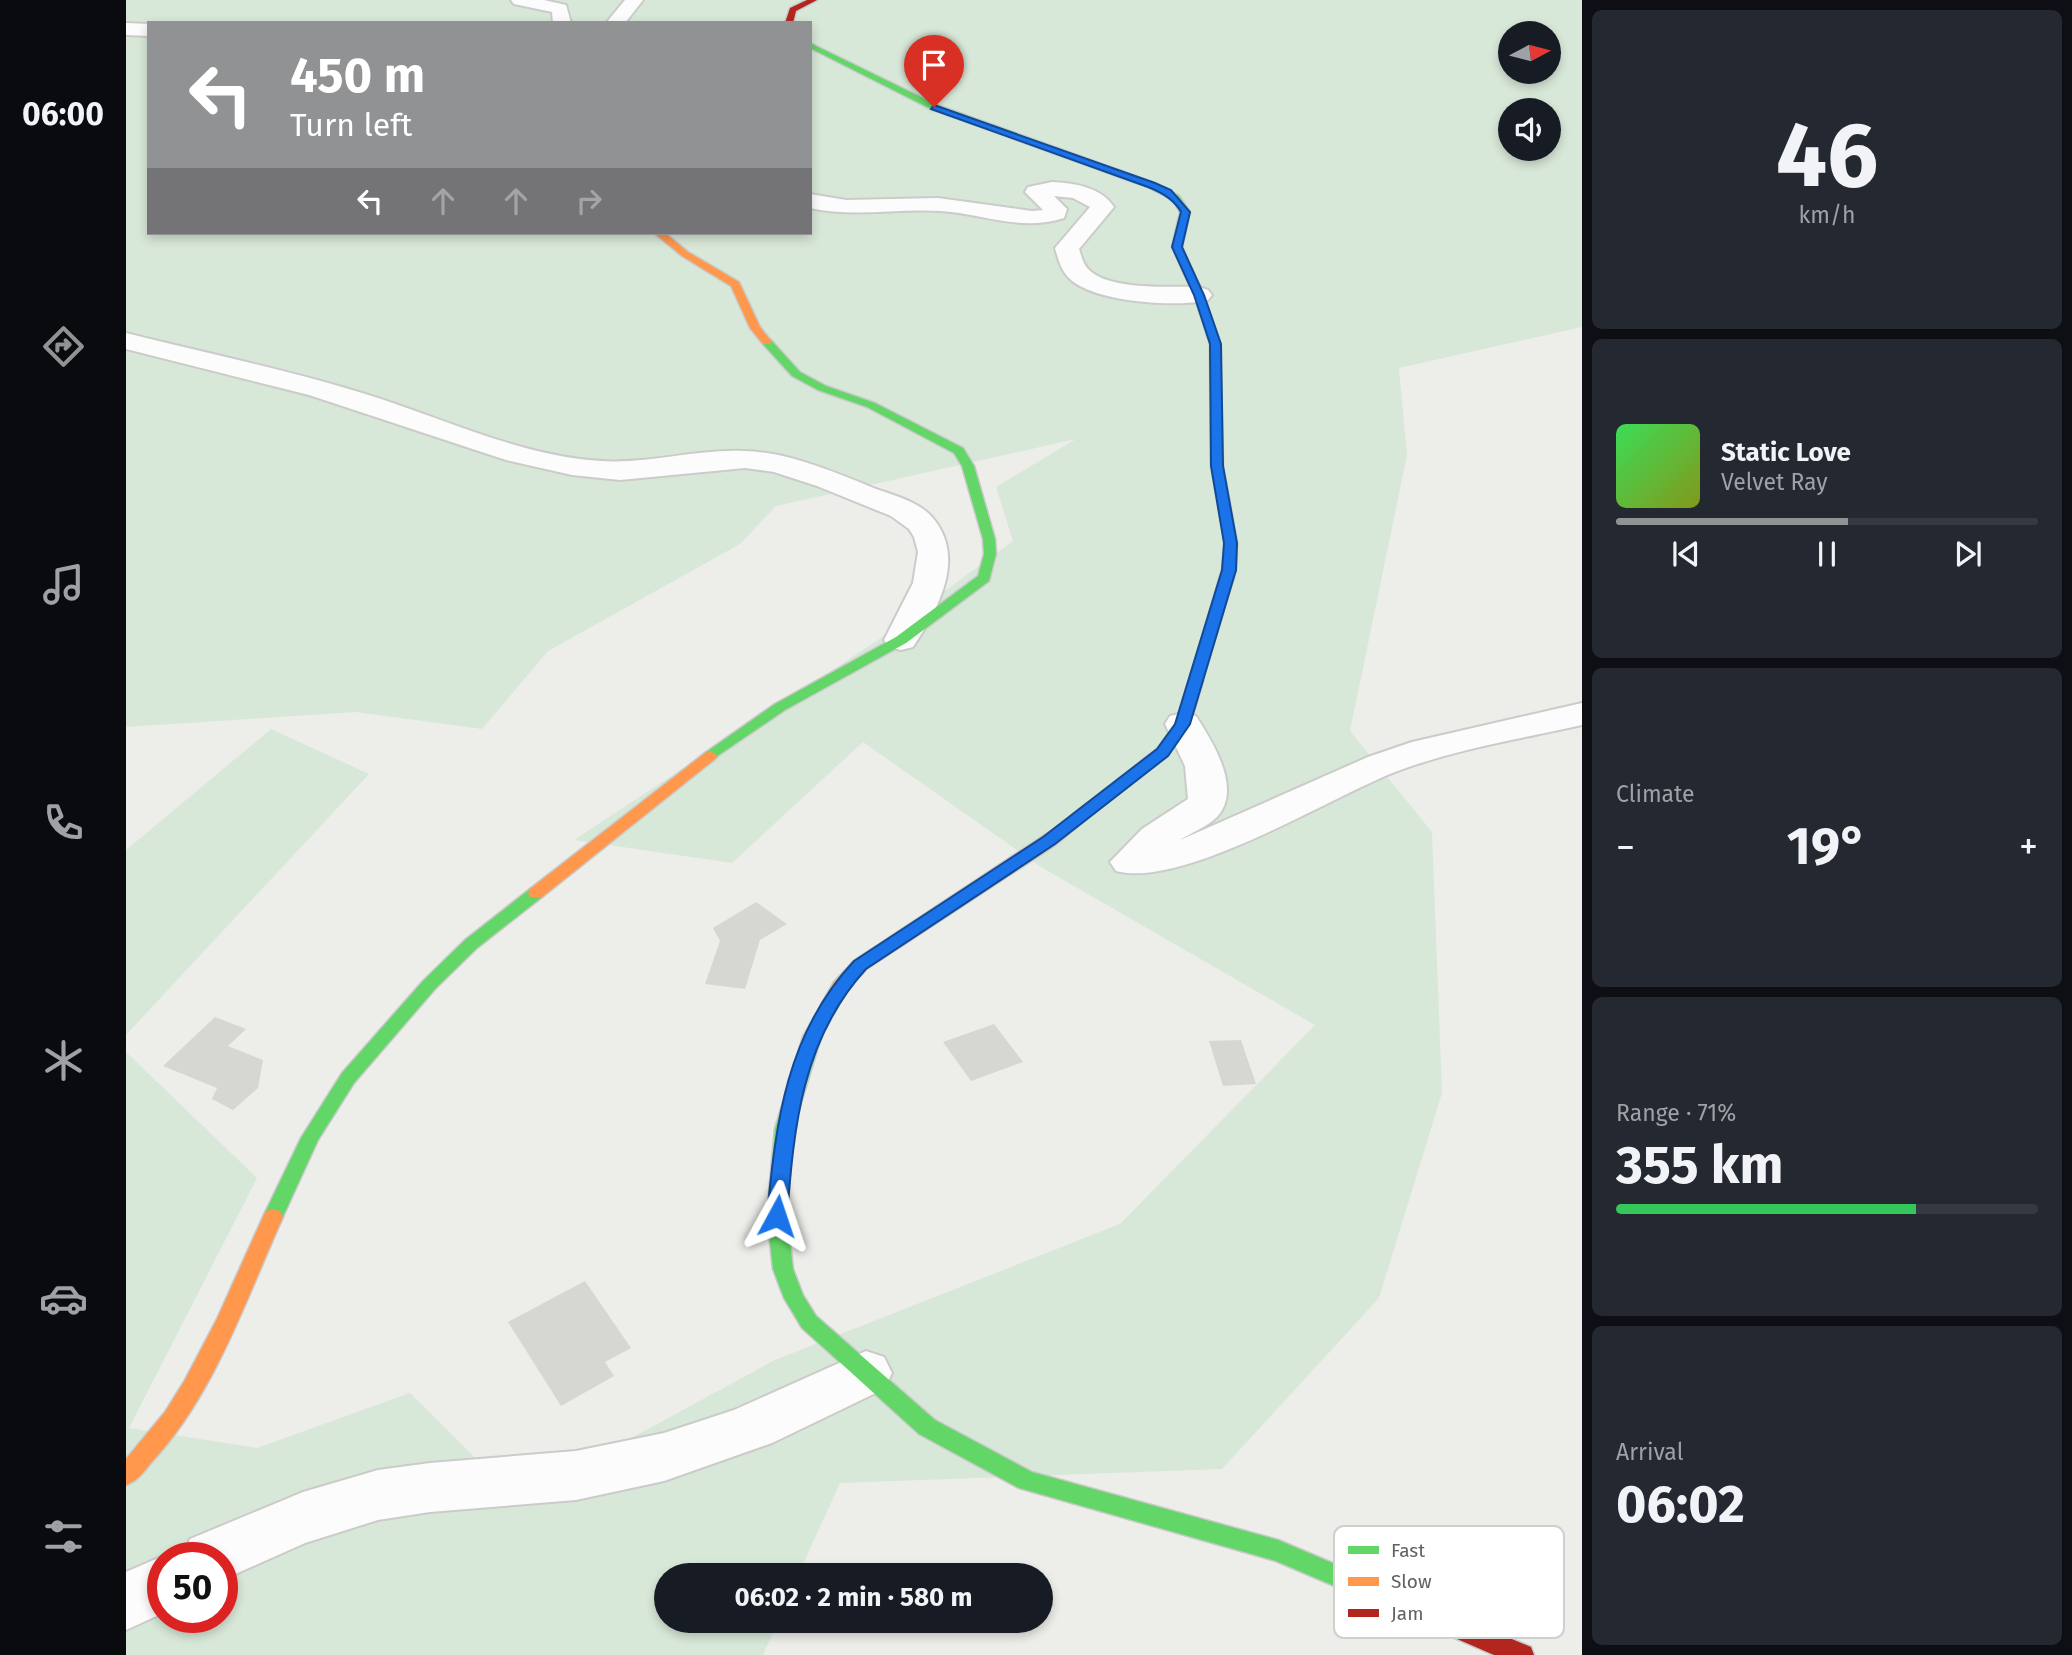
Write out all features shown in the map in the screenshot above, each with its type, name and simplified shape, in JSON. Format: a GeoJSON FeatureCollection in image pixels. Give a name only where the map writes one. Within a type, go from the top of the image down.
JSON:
{"type":"FeatureCollection","features":[{"type":"Feature","properties":{"kind":"main road"},"geometry":{"type":"LineString","coordinates":[[790,21],[793,10],[813,0]]}},
{"type":"Feature","properties":{"kind":"main road"},"geometry":{"type":"LineString","coordinates":[[812,46],[892,89],[934,107],[1167,192],[1177,198],[1185,212],[1177,247],[1199,295],[1215,344],[1217,466],[1231,543],[1229,570],[1183,724],[1162,752],[1049,841],[860,965],[840,986],[821,1016],[807,1049],[785,1129],[777,1216],[783,1269],[794,1298],[809,1322],[927,1427],[1027,1481],[1278,1551],[1334,1575]]}},
{"type":"Feature","properties":{"kind":"main road"},"geometry":{"type":"LineString","coordinates":[[126,1475],[143,1459],[176,1414],[210,1352],[310,1138],[348,1078],[429,985],[471,944],[713,753],[780,707],[901,640],[984,578],[989,564],[989,539],[965,458],[932,434],[796,374],[755,327],[735,284],[685,254],[661,235]]}},
{"type":"Feature","properties":{"kind":"main road"},"geometry":{"type":"LineString","coordinates":[[1482,1638],[1522,1655]]}},
{"type":"Feature","properties":{"kind":"street"},"geometry":{"type":"LineString","coordinates":[[520,0],[560,9],[562,21]]}},
{"type":"Feature","properties":{"kind":"street"},"geometry":{"type":"LineString","coordinates":[[617,21],[634,0]]}},
{"type":"Feature","properties":{"kind":"street"},"geometry":{"type":"LineString","coordinates":[[126,29],[147,30]]}},
{"type":"Feature","properties":{"kind":"street"},"geometry":{"type":"LineString","coordinates":[[812,201],[868,206],[945,204],[1040,219],[1056,213],[1056,209],[1036,192],[1052,188],[1094,199],[1104,206],[1067,248],[1076,272],[1107,287],[1134,292],[1199,295]]}},
{"type":"Feature","properties":{"kind":"street"},"geometry":{"type":"LineString","coordinates":[[126,341],[288,378],[524,456],[577,468],[640,471],[728,461],[764,461],[825,479],[899,509],[918,520],[926,530],[933,550],[930,585],[901,640]]}},
{"type":"Feature","properties":{"kind":"street"},"geometry":{"type":"LineString","coordinates":[[1183,724],[1207,776],[1208,802],[1203,809],[1156,838],[1130,862],[1185,853],[1381,765],[1425,750],[1582,714]]}},
{"type":"Feature","properties":{"kind":"street"},"geometry":{"type":"LineString","coordinates":[[238,1543],[330,1511],[399,1492],[526,1481],[632,1465],[692,1448],[817,1399],[866,1373]]}},
{"type":"Feature","properties":{"kind":"street"},"geometry":{"type":"LineString","coordinates":[[126,1602],[147,1591]]}},
{"type":"Feature","properties":{"kind":"green space"},"geometry":{"type":"Polygon","coordinates":[[[126,0],[1582,0],[1582,327],[1399,368],[1407,455],[1350,731],[1432,832],[1442,1093],[1379,1298],[1222,1469],[840,1483],[803,1563],[654,1563],[654,1633],[773,1633],[763,1655],[126,1655],[126,1052],[257,1178],[129,1428],[257,1448],[410,1393],[517,1500],[775,1360],[1120,1224],[1315,1025],[1041,867],[863,742],[732,863],[574,840],[881,638],[1013,541],[996,487],[1076,439],[776,506],[740,544],[548,651],[482,729],[356,712],[126,727],[126,0]]]}},
{"type":"Feature","properties":{"kind":"green space"},"geometry":{"type":"Polygon","coordinates":[[[271,729],[369,774],[126,1035],[126,850],[271,729]]]}},
{"type":"Feature","properties":{"kind":"building"},"geometry":{"type":"Polygon","coordinates":[[[756,902],[787,924],[760,940],[745,989],[705,984],[720,941],[713,928],[756,902]]]}},
{"type":"Feature","properties":{"kind":"building"},"geometry":{"type":"Polygon","coordinates":[[[215,1017],[246,1029],[228,1046],[263,1060],[258,1088],[233,1110],[212,1099],[217,1088],[163,1066],[215,1017]]]}},
{"type":"Feature","properties":{"kind":"building"},"geometry":{"type":"Polygon","coordinates":[[[994,1024],[1023,1062],[971,1081],[943,1042],[994,1024]]]}},
{"type":"Feature","properties":{"kind":"building"},"geometry":{"type":"Polygon","coordinates":[[[1241,1040],[1256,1084],[1223,1086],[1209,1041],[1241,1040]]]}},
{"type":"Feature","properties":{"kind":"building"},"geometry":{"type":"Polygon","coordinates":[[[585,1281],[631,1348],[605,1362],[614,1376],[561,1406],[508,1322],[585,1281]]]}},
{"type":"Feature","properties":{"kind":"traffic: fast"},"geometry":{"type":"LineString","coordinates":[[812,46],[934,107],[1151,185],[1176,198],[1185,212],[1177,247],[1199,295],[1215,344],[1217,466],[1231,543],[1229,570],[1196,681]]}},
{"type":"Feature","properties":{"kind":"traffic: fast"},"geometry":{"type":"LineString","coordinates":[[710,756],[780,707],[901,640],[984,578],[990,554],[989,539],[968,466],[959,451],[871,405],[822,388],[796,374],[767,342]]}},
{"type":"Feature","properties":{"kind":"traffic: fast"},"geometry":{"type":"LineString","coordinates":[[273,1217],[310,1138],[348,1078],[429,985],[471,944],[536,893]]}},
{"type":"Feature","properties":{"kind":"traffic: fast"},"geometry":{"type":"LineString","coordinates":[[812,1037],[784,1129],[777,1216],[783,1269],[794,1298],[809,1322],[927,1427],[1027,1481],[1278,1551],[1334,1575]]}},
{"type":"Feature","properties":{"kind":"traffic: slow"},"geometry":{"type":"LineString","coordinates":[[661,235],[685,254],[735,284],[755,328],[767,342]]}},
{"type":"Feature","properties":{"kind":"traffic: slow"},"geometry":{"type":"LineString","coordinates":[[536,893],[710,756]]}},
{"type":"Feature","properties":{"kind":"traffic: slow"},"geometry":{"type":"LineString","coordinates":[[812,1037],[840,986],[860,965],[1049,841],[1078,818]]}},
{"type":"Feature","properties":{"kind":"traffic: slow"},"geometry":{"type":"LineString","coordinates":[[126,1475],[151,1448],[193,1387],[211,1354],[273,1217]]}},
{"type":"Feature","properties":{"kind":"traffic: jam"},"geometry":{"type":"LineString","coordinates":[[790,21],[793,10],[813,0]]}},
{"type":"Feature","properties":{"kind":"traffic: jam"},"geometry":{"type":"LineString","coordinates":[[1078,818],[1162,752],[1183,724],[1196,681]]}},
{"type":"Feature","properties":{"kind":"traffic: jam"},"geometry":{"type":"LineString","coordinates":[[1482,1638],[1522,1655]]}},
{"type":"Feature","properties":{"kind":"route"},"geometry":{"type":"LineString","coordinates":[[777,1216],[785,1129],[792,1102],[807,1049],[821,1016],[840,986],[860,965],[1049,841],[1162,752],[1183,724],[1229,570],[1231,543],[1217,466],[1215,344],[1199,295],[1177,247],[1185,212],[1183,206],[1177,198],[1152,185],[992,130],[934,107]]}}]}
